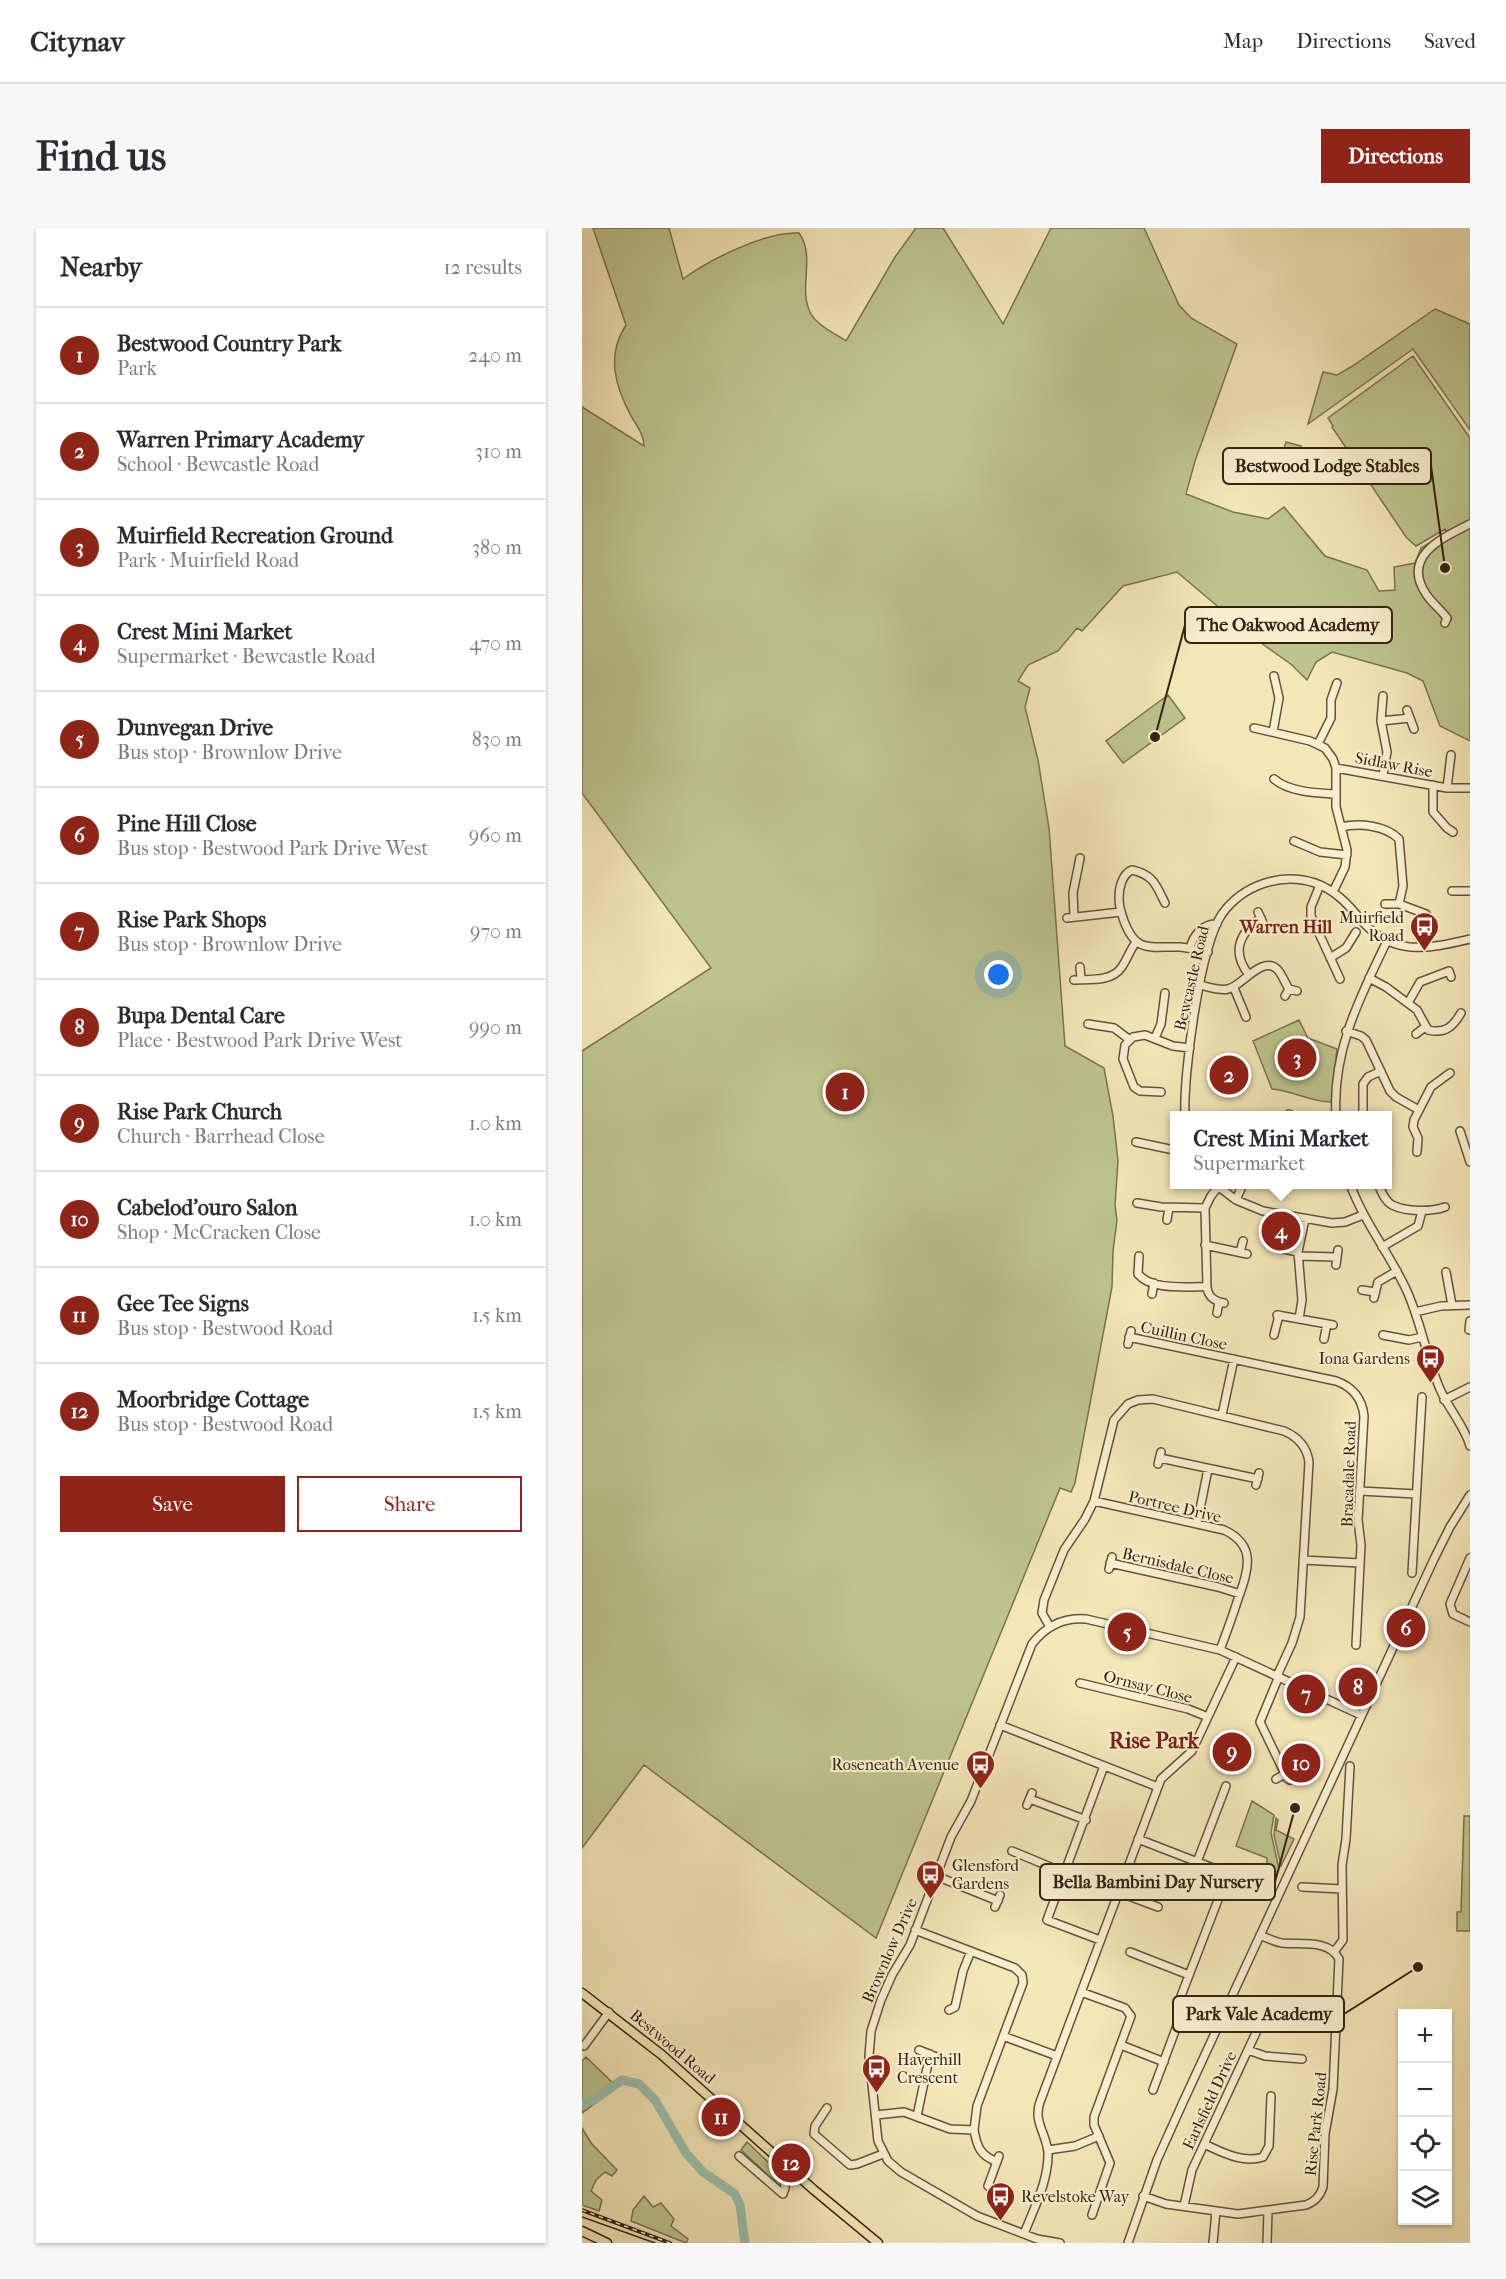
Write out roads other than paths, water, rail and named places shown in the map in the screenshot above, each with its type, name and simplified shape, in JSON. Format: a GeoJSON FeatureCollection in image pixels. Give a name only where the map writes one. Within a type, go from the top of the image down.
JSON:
{"type":"FeatureCollection","features":[{"type":"Feature","properties":{"kind":"main road","name":"Bestwood Road"},"geometry":{"type":"LineString","coordinates":[[582,1993],[609,2012],[689,2078],[814,2190],[878,2243]]}},
{"type":"Feature","properties":{"kind":"main road"},"geometry":{"type":"LineString","coordinates":[[583,2235],[607,2243]]}},
{"type":"Feature","properties":{"kind":"street"},"geometry":{"type":"LineString","coordinates":[[1445,623],[1448,618],[1427,596],[1419,582],[1420,564],[1424,553],[1434,543],[1470,524]]}},
{"type":"Feature","properties":{"kind":"street"},"geometry":{"type":"LineString","coordinates":[[1273,682],[1279,698],[1273,732]]}},
{"type":"Feature","properties":{"kind":"street"},"geometry":{"type":"LineString","coordinates":[[1318,744],[1331,718],[1332,686]]}},
{"type":"Feature","properties":{"kind":"street"},"geometry":{"type":"LineString","coordinates":[[1380,700],[1381,721],[1387,752],[1383,775]]}},
{"type":"Feature","properties":{"kind":"street"},"geometry":{"type":"LineString","coordinates":[[1381,721],[1408,714],[1414,729]]}},
{"type":"Feature","properties":{"kind":"street"},"geometry":{"type":"LineString","coordinates":[[1254,728],[1318,744],[1331,755],[1336,768],[1335,794],[1347,855],[1343,873],[1333,891]]}},
{"type":"Feature","properties":{"kind":"street","name":"Sidlaw Rise"},"geometry":{"type":"LineString","coordinates":[[1446,788],[1451,756]]}},
{"type":"Feature","properties":{"kind":"street","name":"Sidlaw Rise"},"geometry":{"type":"LineString","coordinates":[[1336,768],[1446,788],[1470,788]]}},
{"type":"Feature","properties":{"kind":"street"},"geometry":{"type":"LineString","coordinates":[[1276,783],[1301,790],[1335,794]]}},
{"type":"Feature","properties":{"kind":"street"},"geometry":{"type":"LineString","coordinates":[[1433,785],[1433,812],[1450,830],[1439,835]]}},
{"type":"Feature","properties":{"kind":"street"},"geometry":{"type":"LineString","coordinates":[[1341,827],[1363,825],[1390,832],[1399,839],[1403,886],[1399,904]]}},
{"type":"Feature","properties":{"kind":"street"},"geometry":{"type":"LineString","coordinates":[[1300,841],[1320,852],[1347,855]]}},
{"type":"Feature","properties":{"kind":"street"},"geometry":{"type":"LineString","coordinates":[[1076,862],[1071,918],[1121,912]]}},
{"type":"Feature","properties":{"kind":"street"},"geometry":{"type":"LineString","coordinates":[[1165,898],[1149,876],[1128,868],[1119,898],[1128,932],[1136,942],[1154,948],[1190,948],[1208,952]]}},
{"type":"Feature","properties":{"kind":"street","name":"Bewcastle Road"},"geometry":{"type":"LineString","coordinates":[[1185,1111],[1190,1048],[1208,952],[1217,924],[1226,910],[1241,895],[1266,882],[1290,879],[1320,885],[1333,891],[1369,928],[1387,941],[1416,949],[1470,939]]}},
{"type":"Feature","properties":{"kind":"street"},"geometry":{"type":"LineString","coordinates":[[1320,885],[1311,907],[1311,916],[1336,975]]}},
{"type":"Feature","properties":{"kind":"street"},"geometry":{"type":"LineString","coordinates":[[1456,893],[1470,891]]}},
{"type":"Feature","properties":{"kind":"street"},"geometry":{"type":"LineString","coordinates":[[1385,904],[1399,904],[1420,914]]}},
{"type":"Feature","properties":{"kind":"street"},"geometry":{"type":"LineString","coordinates":[[1249,975],[1240,958],[1240,942],[1247,929],[1261,918]]}},
{"type":"Feature","properties":{"kind":"street"},"geometry":{"type":"LineString","coordinates":[[1190,948],[1194,936],[1207,925],[1217,924]]}},
{"type":"Feature","properties":{"kind":"street"},"geometry":{"type":"LineString","coordinates":[[1330,958],[1343,951],[1357,937]]}},
{"type":"Feature","properties":{"kind":"street"},"geometry":{"type":"LineString","coordinates":[[1336,1111],[1337,1073],[1346,1031],[1387,941]]}},
{"type":"Feature","properties":{"kind":"street"},"geometry":{"type":"LineString","coordinates":[[1080,967],[1078,980],[1108,977],[1122,968],[1136,942]]}},
{"type":"Feature","properties":{"kind":"street"},"geometry":{"type":"LineString","coordinates":[[1200,985],[1221,990],[1234,988],[1263,967],[1277,964],[1290,992]]}},
{"type":"Feature","properties":{"kind":"street"},"geometry":{"type":"LineString","coordinates":[[1408,1003],[1415,994],[1418,984],[1437,974],[1449,971],[1451,977]]}},
{"type":"Feature","properties":{"kind":"street"},"geometry":{"type":"LineString","coordinates":[[1369,978],[1408,1003],[1419,1013],[1425,1028]]}},
{"type":"Feature","properties":{"kind":"street"},"geometry":{"type":"LineString","coordinates":[[1411,979],[1418,984]]}},
{"type":"Feature","properties":{"kind":"street"},"geometry":{"type":"LineString","coordinates":[[1234,988],[1242,1013]]}},
{"type":"Feature","properties":{"kind":"street"},"geometry":{"type":"LineString","coordinates":[[1155,1038],[1161,1024],[1166,996]]}},
{"type":"Feature","properties":{"kind":"street"},"geometry":{"type":"LineString","coordinates":[[1416,1034],[1425,1028],[1440,1032],[1457,1026],[1461,1013]]}},
{"type":"Feature","properties":{"kind":"street"},"geometry":{"type":"LineString","coordinates":[[1092,1027],[1114,1028],[1130,1040]]}},
{"type":"Feature","properties":{"kind":"street"},"geometry":{"type":"LineString","coordinates":[[1346,1031],[1366,1040],[1393,1095],[1419,1110]]}},
{"type":"Feature","properties":{"kind":"street"},"geometry":{"type":"LineString","coordinates":[[1156,1094],[1131,1089],[1123,1059],[1124,1049],[1130,1040],[1141,1035],[1173,1046],[1190,1048]]}},
{"type":"Feature","properties":{"kind":"street"},"geometry":{"type":"LineString","coordinates":[[1363,1111],[1363,1084],[1368,1077],[1381,1071]]}},
{"type":"Feature","properties":{"kind":"street"},"geometry":{"type":"LineString","coordinates":[[1415,1147],[1418,1136],[1413,1124],[1419,1110],[1431,1087],[1443,1082],[1450,1073]]}},
{"type":"Feature","properties":{"kind":"street"},"geometry":{"type":"LineString","coordinates":[[1144,1134],[1139,1143],[1170,1149]]}},
{"type":"Feature","properties":{"kind":"street"},"geometry":{"type":"LineString","coordinates":[[1460,1136],[1470,1162]]}},
{"type":"Feature","properties":{"kind":"street"},"geometry":{"type":"LineString","coordinates":[[1215,1189],[1205,1208],[1205,1245],[1207,1287],[1210,1296],[1221,1302],[1217,1313]]}},
{"type":"Feature","properties":{"kind":"street"},"geometry":{"type":"LineString","coordinates":[[1221,1189],[1236,1200],[1263,1211],[1305,1219],[1339,1223],[1363,1215]]}},
{"type":"Feature","properties":{"kind":"street"},"geometry":{"type":"LineString","coordinates":[[1236,1200],[1241,1189]]}},
{"type":"Feature","properties":{"kind":"street"},"geometry":{"type":"LineString","coordinates":[[1352,1189],[1363,1215],[1396,1271],[1415,1312],[1444,1400],[1467,1433],[1470,1446]]}},
{"type":"Feature","properties":{"kind":"street"},"geometry":{"type":"LineString","coordinates":[[1383,1189],[1392,1205],[1428,1212],[1445,1207]]}},
{"type":"Feature","properties":{"kind":"street"},"geometry":{"type":"LineString","coordinates":[[1141,1206],[1205,1208]]}},
{"type":"Feature","properties":{"kind":"street"},"geometry":{"type":"LineString","coordinates":[[1167,1220],[1169,1208]]}},
{"type":"Feature","properties":{"kind":"street"},"geometry":{"type":"LineString","coordinates":[[1382,1247],[1418,1226],[1422,1211]]}},
{"type":"Feature","properties":{"kind":"street"},"geometry":{"type":"LineString","coordinates":[[1299,1319],[1302,1300],[1298,1254],[1305,1219]]}},
{"type":"Feature","properties":{"kind":"street"},"geometry":{"type":"LineString","coordinates":[[1205,1245],[1244,1253],[1243,1241]]}},
{"type":"Feature","properties":{"kind":"street"},"geometry":{"type":"LineString","coordinates":[[1284,1250],[1298,1254],[1337,1257]]}},
{"type":"Feature","properties":{"kind":"street"},"geometry":{"type":"LineString","coordinates":[[1140,1262],[1137,1269],[1141,1277],[1154,1283],[1169,1286],[1207,1287]]}},
{"type":"Feature","properties":{"kind":"street"},"geometry":{"type":"LineString","coordinates":[[1362,1290],[1374,1295],[1382,1278],[1396,1271]]}},
{"type":"Feature","properties":{"kind":"street"},"geometry":{"type":"LineString","coordinates":[[1449,1274],[1452,1305]]}},
{"type":"Feature","properties":{"kind":"street"},"geometry":{"type":"LineString","coordinates":[[1152,1294],[1154,1283]]}},
{"type":"Feature","properties":{"kind":"street"},"geometry":{"type":"LineString","coordinates":[[1415,1312],[1452,1305],[1470,1305]]}},
{"type":"Feature","properties":{"kind":"street"},"geometry":{"type":"LineString","coordinates":[[1274,1335],[1278,1315],[1330,1324],[1324,1339]]}},
{"type":"Feature","properties":{"kind":"street"},"geometry":{"type":"LineString","coordinates":[[1469,1330],[1470,1321]]}},
{"type":"Feature","properties":{"kind":"street","name":"Cuillin Close"},"geometry":{"type":"LineString","coordinates":[[1129,1337],[1234,1359]]}},
{"type":"Feature","properties":{"kind":"street"},"geometry":{"type":"LineString","coordinates":[[1388,1339],[1409,1340],[1422,1337]]}},
{"type":"Feature","properties":{"kind":"street"},"geometry":{"type":"LineString","coordinates":[[1222,1415],[1234,1359]]}},
{"type":"Feature","properties":{"kind":"street","name":"Bracadale Road"},"geometry":{"type":"LineString","coordinates":[[1234,1359],[1336,1381],[1356,1393],[1362,1404],[1364,1416],[1358,1520],[1361,1545],[1356,1645]]}},
{"type":"Feature","properties":{"kind":"street"},"geometry":{"type":"LineString","coordinates":[[1444,1400],[1470,1387]]}},
{"type":"Feature","properties":{"kind":"street"},"geometry":{"type":"LineString","coordinates":[[1412,1574],[1416,1557],[1416,1494],[1425,1408],[1422,1397]]}},
{"type":"Feature","properties":{"kind":"street"},"geometry":{"type":"LineString","coordinates":[[1276,1779],[1288,1777],[1260,1722],[1278,1676],[1298,1626],[1301,1607],[1308,1453],[1299,1440],[1284,1431],[1153,1399],[1138,1400],[1128,1404],[1119,1412],[1112,1425],[1094,1501],[1064,1550],[1044,1600],[1042,1613],[1050,1627],[1070,1619],[1086,1619],[1220,1650],[1278,1676],[1361,1715]]}},
{"type":"Feature","properties":{"kind":"street"},"geometry":{"type":"LineString","coordinates":[[1160,1458],[1258,1479]]}},
{"type":"Feature","properties":{"kind":"street"},"geometry":{"type":"LineString","coordinates":[[1197,1524],[1208,1469]]}},
{"type":"Feature","properties":{"kind":"street"},"geometry":{"type":"LineString","coordinates":[[1360,1491],[1416,1494]]}},
{"type":"Feature","properties":{"kind":"street"},"geometry":{"type":"LineString","coordinates":[[1128,2243],[1157,2160],[1441,1543],[1470,1494]]}},
{"type":"Feature","properties":{"kind":"street","name":"Portree Drive"},"geometry":{"type":"LineString","coordinates":[[1094,1501],[1230,1533],[1243,1546],[1249,1566],[1220,1650]]}},
{"type":"Feature","properties":{"kind":"street"},"geometry":{"type":"LineString","coordinates":[[1303,1560],[1360,1563]]}},
{"type":"Feature","properties":{"kind":"street"},"geometry":{"type":"LineString","coordinates":[[1469,1561],[1450,1604],[1453,1614],[1470,1622]]}},
{"type":"Feature","properties":{"kind":"street","name":"Bernisdale Close"},"geometry":{"type":"LineString","coordinates":[[1110,1563],[1240,1594]]}},
{"type":"Feature","properties":{"kind":"street","name":"Brownlow Drive"},"geometry":{"type":"LineString","coordinates":[[883,2154],[878,2141],[869,2056],[871,2031],[886,1986],[905,1954],[951,1837],[971,1801],[1027,1652],[1037,1638],[1050,1627]]}},
{"type":"Feature","properties":{"kind":"street"},"geometry":{"type":"LineString","coordinates":[[1024,2234],[1043,2183],[1048,2151],[1037,2112],[1057,2056],[1158,1786],[1165,1773],[1192,1751],[1236,1657]]}},
{"type":"Feature","properties":{"kind":"street","name":"Ornsay Close"},"geometry":{"type":"LineString","coordinates":[[1080,1683],[1188,1709],[1208,1717]]}},
{"type":"Feature","properties":{"kind":"street"},"geometry":{"type":"LineString","coordinates":[[999,1725],[1158,1786]]}},
{"type":"Feature","properties":{"kind":"street"},"geometry":{"type":"LineString","coordinates":[[1100,1940],[1046,1923],[1086,1820],[1104,1766]]}},
{"type":"Feature","properties":{"kind":"street"},"geometry":{"type":"LineString","coordinates":[[1260,1935],[1277,1942],[1322,1946],[1334,1952],[1342,1940],[1342,1865],[1346,1839],[1346,1782],[1350,1766]]}},
{"type":"Feature","properties":{"kind":"street"},"geometry":{"type":"LineString","coordinates":[[1197,1862],[1226,1791]]}},
{"type":"Feature","properties":{"kind":"street"},"geometry":{"type":"LineString","coordinates":[[1030,1799],[1086,1820]]}},
{"type":"Feature","properties":{"kind":"street"},"geometry":{"type":"LineString","coordinates":[[1138,1839],[1257,1887]]}},
{"type":"Feature","properties":{"kind":"street"},"geometry":{"type":"LineString","coordinates":[[1012,1851],[1065,1873]]}},
{"type":"Feature","properties":{"kind":"street"},"geometry":{"type":"LineString","coordinates":[[1154,2090],[1181,2015],[1180,1998],[1228,1874]]}},
{"type":"Feature","properties":{"kind":"street"},"geometry":{"type":"LineString","coordinates":[[936,1876],[998,1901]]}},
{"type":"Feature","properties":{"kind":"street"},"geometry":{"type":"LineString","coordinates":[[1302,1887],[1342,1889]]}},
{"type":"Feature","properties":{"kind":"street"},"geometry":{"type":"LineString","coordinates":[[1118,1892],[1158,1907]]}},
{"type":"Feature","properties":{"kind":"street"},"geometry":{"type":"LineString","coordinates":[[915,1930],[1015,1968],[1022,1975],[1023,1983],[977,2106],[974,2130],[979,2151],[986,2158],[998,2159],[988,2186]]}},
{"type":"Feature","properties":{"kind":"street"},"geometry":{"type":"LineString","coordinates":[[1134,1951],[1189,1974]]}},
{"type":"Feature","properties":{"kind":"street"},"geometry":{"type":"LineString","coordinates":[[949,2010],[955,2007],[963,1971],[971,1952]]}},
{"type":"Feature","properties":{"kind":"street","name":"Rise Park Road"},"geometry":{"type":"LineString","coordinates":[[1143,2196],[1184,2206],[1243,2214],[1311,2204],[1320,2194],[1323,2187],[1325,2134],[1333,2089],[1340,1963],[1334,1952]]}},
{"type":"Feature","properties":{"kind":"street"},"geometry":{"type":"LineString","coordinates":[[1081,1992],[1129,2011],[1131,2018],[1094,2117],[1094,2125],[1110,2165],[1092,2215]]}},
{"type":"Feature","properties":{"kind":"street","name":"Earlsfield Drive"},"geometry":{"type":"LineString","coordinates":[[1184,2206],[1190,2177],[1267,2009],[1274,2003],[1283,2001],[1337,2004]]}},
{"type":"Feature","properties":{"kind":"street"},"geometry":{"type":"LineString","coordinates":[[584,2046],[609,2012]]}},
{"type":"Feature","properties":{"kind":"street"},"geometry":{"type":"LineString","coordinates":[[1004,2036],[1057,2056]]}},
{"type":"Feature","properties":{"kind":"street"},"geometry":{"type":"LineString","coordinates":[[1121,2045],[1164,2062]]}},
{"type":"Feature","properties":{"kind":"street"},"geometry":{"type":"LineString","coordinates":[[919,2050],[939,2058]]}},
{"type":"Feature","properties":{"kind":"street"},"geometry":{"type":"LineString","coordinates":[[1248,2050],[1265,2056],[1302,2059]]}},
{"type":"Feature","properties":{"kind":"street"},"geometry":{"type":"LineString","coordinates":[[917,2116],[930,2054]]}},
{"type":"Feature","properties":{"kind":"street"},"geometry":{"type":"LineString","coordinates":[[1204,2144],[1239,2158],[1263,2157],[1269,2146],[1271,2096]]}},
{"type":"Feature","properties":{"kind":"street"},"geometry":{"type":"LineString","coordinates":[[876,2115],[895,2112],[917,2116],[950,2128],[974,2130]]}},
{"type":"Feature","properties":{"kind":"street"},"geometry":{"type":"LineString","coordinates":[[827,2113],[815,2127],[814,2134],[846,2163],[857,2164],[883,2154],[901,2172],[977,2216],[1024,2234],[1060,2243]]}},
{"type":"Feature","properties":{"kind":"street"},"geometry":{"type":"LineString","coordinates":[[1048,2151],[1075,2146],[1099,2136]]}},
{"type":"Feature","properties":{"kind":"street"},"geometry":{"type":"LineString","coordinates":[[742,2157],[783,2194],[785,2188],[781,2159]]}},
{"type":"Feature","properties":{"kind":"street"},"geometry":{"type":"LineString","coordinates":[[1213,2243],[1216,2211]]}},
{"type":"Feature","properties":{"kind":"street"},"geometry":{"type":"LineString","coordinates":[[1266,2243],[1268,2211]]}},
{"type":"Feature","properties":{"kind":"waterway"},"geometry":{"type":"LineString","coordinates":[[582,2104],[594,2100],[622,2080],[639,2084],[655,2100],[686,2153],[703,2172],[735,2194],[740,2205],[745,2243]]}},
{"type":"Feature","properties":{"kind":"tram line"},"geometry":{"type":"LineString","coordinates":[[582,2217],[655,2243]]}},
{"type":"Feature","properties":{"kind":"railway"},"geometry":{"type":"LineString","coordinates":[[582,2210],[670,2243]]}},
{"type":"Feature","properties":{"kind":"place","name":"Bestwood Lodge Stables"},"geometry":{"type":"Point","coordinates":[1445,568]}},
{"type":"Feature","properties":{"kind":"place","name":"The Oakwood Academy"},"geometry":{"type":"Point","coordinates":[1155,737]}},
{"type":"Feature","properties":{"kind":"place","name":"Muirfield Road"},"geometry":{"type":"Point","coordinates":[1425,952]}},
{"type":"Feature","properties":{"kind":"place","name":"Muirfield Recreation Ground"},"geometry":{"type":"Point","coordinates":[1297,1058]}},
{"type":"Feature","properties":{"kind":"place","name":"Warren Primary Academy"},"geometry":{"type":"Point","coordinates":[1229,1075]}},
{"type":"Feature","properties":{"kind":"place","name":"Bestwood Country Park"},"geometry":{"type":"Point","coordinates":[845,1092]}},
{"type":"Feature","properties":{"kind":"place","name":"Crest Mini Market"},"geometry":{"type":"Point","coordinates":[1281,1231]}},
{"type":"Feature","properties":{"kind":"place","name":"Iona Gardens"},"geometry":{"type":"Point","coordinates":[1431,1384]}},
{"type":"Feature","properties":{"kind":"place","name":"Pine Hill Close"},"geometry":{"type":"Point","coordinates":[1406,1628]}},
{"type":"Feature","properties":{"kind":"place","name":"Dunvegan Drive"},"geometry":{"type":"Point","coordinates":[1127,1632]}},
{"type":"Feature","properties":{"kind":"place","name":"Bupa Dental Care"},"geometry":{"type":"Point","coordinates":[1358,1687]}},
{"type":"Feature","properties":{"kind":"place","name":"Rise Park Shops"},"geometry":{"type":"Point","coordinates":[1306,1694]}},
{"type":"Feature","properties":{"kind":"place","name":"Rise Park Church"},"geometry":{"type":"Point","coordinates":[1232,1752]}},
{"type":"Feature","properties":{"kind":"place","name":"Cabelod'ouro Salon"},"geometry":{"type":"Point","coordinates":[1301,1763]}},
{"type":"Feature","properties":{"kind":"place","name":"Roseneath Avenue"},"geometry":{"type":"Point","coordinates":[980,1790]}},
{"type":"Feature","properties":{"kind":"place","name":"Bella Bambini Day Nursery"},"geometry":{"type":"Point","coordinates":[1295,1808]}},
{"type":"Feature","properties":{"kind":"place","name":"Glensford Gardens"},"geometry":{"type":"Point","coordinates":[931,1900]}},
{"type":"Feature","properties":{"kind":"place","name":"Park Vale Academy"},"geometry":{"type":"Point","coordinates":[1418,1967]}},
{"type":"Feature","properties":{"kind":"place","name":"Haverhill Crescent"},"geometry":{"type":"Point","coordinates":[876,2094]}},
{"type":"Feature","properties":{"kind":"place","name":"Gee Tee Signs"},"geometry":{"type":"Point","coordinates":[721,2117]}},
{"type":"Feature","properties":{"kind":"place","name":"Moorbridge Cottage"},"geometry":{"type":"Point","coordinates":[791,2163]}},
{"type":"Feature","properties":{"kind":"place","name":"Revelstoke Way"},"geometry":{"type":"Point","coordinates":[1000,2222]}},
{"type":"Feature","properties":{"kind":"district","name":"Warren Hill"},"geometry":{"type":"Point","coordinates":[1286,927]}},
{"type":"Feature","properties":{"kind":"district","name":"Rise Park"},"geometry":{"type":"Point","coordinates":[1154,1740]}}]}
